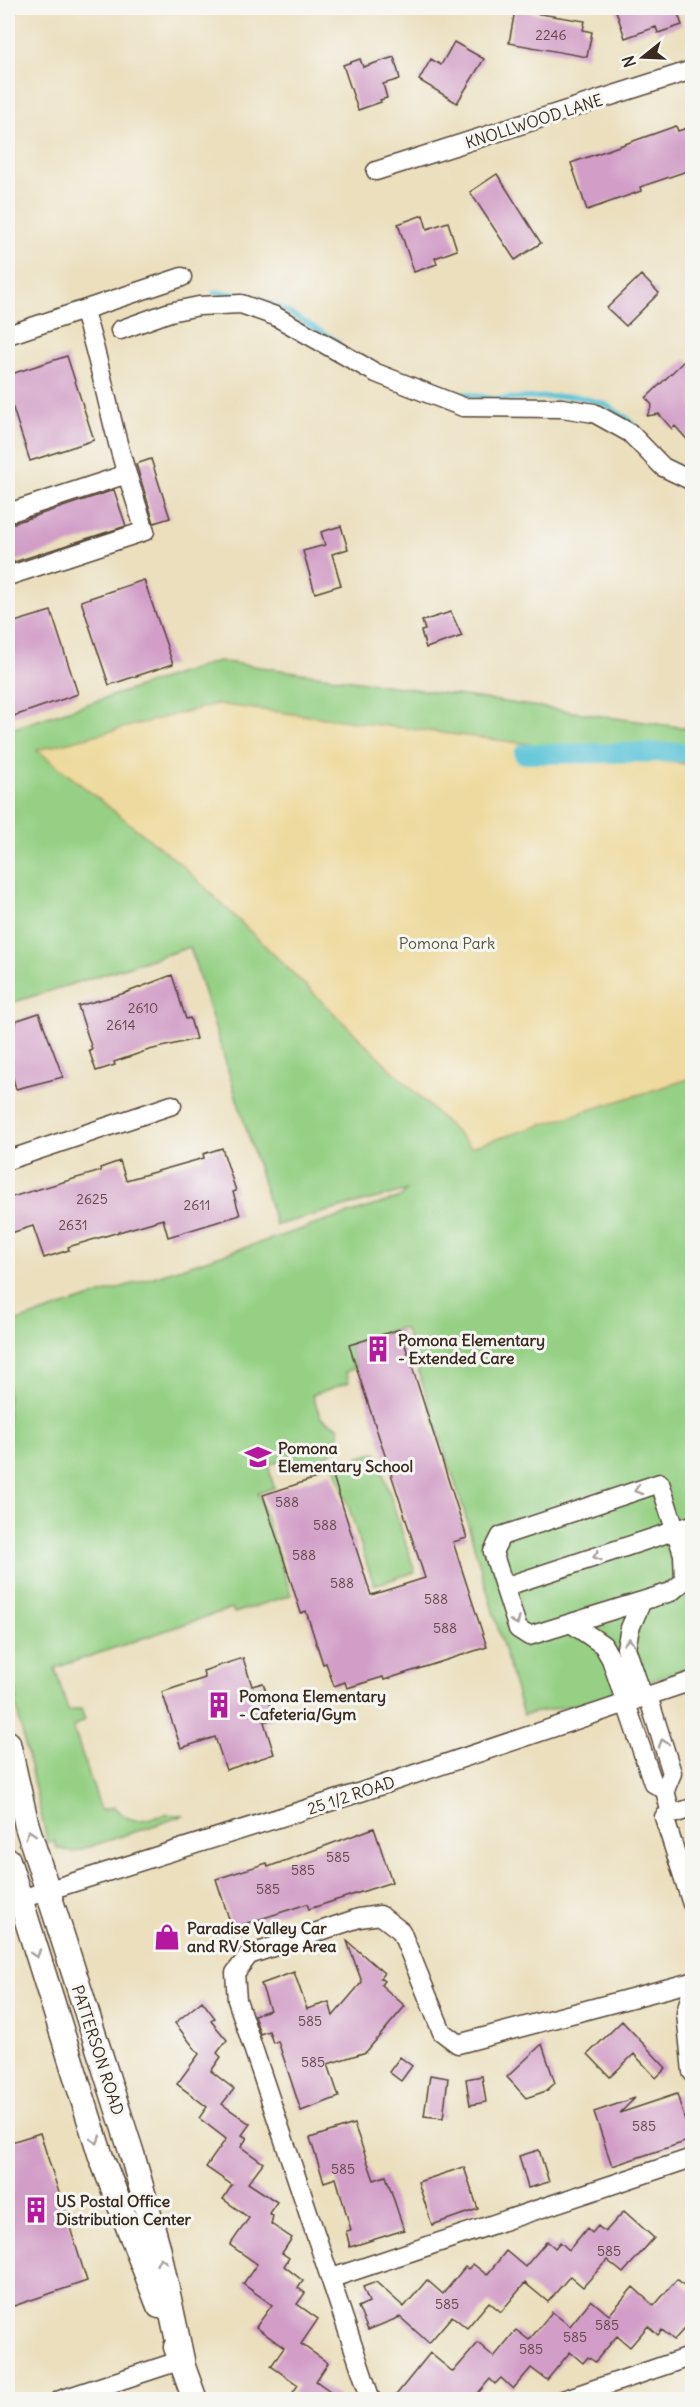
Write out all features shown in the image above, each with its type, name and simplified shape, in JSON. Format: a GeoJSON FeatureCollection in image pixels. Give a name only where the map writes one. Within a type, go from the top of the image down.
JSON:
{"type":"FeatureCollection","features":[{"type":"Feature","properties":{"kind":"main road","name":"PATTERSON ROAD"},"geometry":{"type":"LineString","coordinates":[[8,1743],[27,1826],[135,2165],[158,2247],[182,2360]]}},
{"type":"Feature","properties":{"kind":"main road","name":"PATTERSON ROAD"},"geometry":{"type":"LineString","coordinates":[[8,1860],[13,1901],[101,2157],[182,2360],[195,2400]]}},
{"type":"Feature","properties":{"kind":"street","name":"KNOLLWOOD LANE"},"geometry":{"type":"LineString","coordinates":[[376,171],[693,70]]}},
{"type":"Feature","properties":{"kind":"street"},"geometry":{"type":"LineString","coordinates":[[8,335],[180,278],[184,293],[199,306]]}},
{"type":"Feature","properties":{"kind":"street"},"geometry":{"type":"LineString","coordinates":[[120,330],[170,312],[199,306],[241,304],[275,316],[376,373],[463,407],[562,408],[594,413],[630,433],[663,467],[693,481]]}},
{"type":"Feature","properties":{"kind":"street"},"geometry":{"type":"LineString","coordinates":[[8,576],[145,531],[116,441],[98,354],[83,310]]}},
{"type":"Feature","properties":{"kind":"street"},"geometry":{"type":"LineString","coordinates":[[8,513],[127,474]]}},
{"type":"Feature","properties":{"kind":"street"},"geometry":{"type":"LineString","coordinates":[[8,1160],[172,1106]]}},
{"type":"Feature","properties":{"kind":"street"},"geometry":{"type":"LineString","coordinates":[[660,1483],[684,1528],[683,1554],[687,1583],[671,1592],[529,1636],[518,1629],[493,1552],[501,1536],[660,1483]]}},
{"type":"Feature","properties":{"kind":"street"},"geometry":{"type":"LineString","coordinates":[[504,1587],[684,1528]]}},
{"type":"Feature","properties":{"kind":"street"},"geometry":{"type":"LineString","coordinates":[[642,1601],[630,1628],[626,1648],[646,1696],[672,1773],[665,1790],[671,1815]]}},
{"type":"Feature","properties":{"kind":"street"},"geometry":{"type":"LineString","coordinates":[[571,1623],[603,1645],[611,1659],[653,1783],[665,1790]]}},
{"type":"Feature","properties":{"kind":"street","name":"25 1/2 ROAD"},"geometry":{"type":"LineString","coordinates":[[13,1901],[360,1792],[693,1681]]}},
{"type":"Feature","properties":{"kind":"street"},"geometry":{"type":"LineString","coordinates":[[693,1808],[664,1817],[693,1904]]}},
{"type":"Feature","properties":{"kind":"street"},"geometry":{"type":"LineString","coordinates":[[371,2400],[237,2000],[235,1973],[249,1955],[359,1918],[380,1915],[401,1931],[442,2032],[458,2044],[693,1982]]}},
{"type":"Feature","properties":{"kind":"street"},"geometry":{"type":"LineString","coordinates":[[693,1989],[686,2013],[693,2072]]}},
{"type":"Feature","properties":{"kind":"street"},"geometry":{"type":"LineString","coordinates":[[332,2278],[693,2158]]}},
{"type":"Feature","properties":{"kind":"street"},"geometry":{"type":"LineString","coordinates":[[563,2400],[693,2356]]}},
{"type":"Feature","properties":{"kind":"street"},"geometry":{"type":"LineString","coordinates":[[60,2400],[182,2360]]}},
{"type":"Feature","properties":{"kind":"green space","name":"Pomona Park"},"geometry":{"type":"Polygon","coordinates":[[[218,661],[692,729],[692,1667],[589,1702],[523,1715],[462,1504],[414,1358],[419,1356],[414,1357],[405,1329],[399,1328],[349,1345],[356,1367],[346,1372],[349,1382],[312,1395],[321,1418],[339,1427],[337,1442],[332,1451],[325,1458],[316,1461],[272,1463],[269,1469],[274,1488],[258,1493],[291,1595],[234,1613],[232,1608],[55,1668],[68,1711],[81,1709],[85,1720],[73,1727],[101,1810],[114,1807],[123,1815],[139,1820],[173,1814],[183,1816],[73,1852],[57,1848],[54,1840],[50,1843],[47,1840],[15,1701],[18,1700],[16,1690],[13,1690],[8,1674],[8,1324],[401,1197],[407,1190],[276,1225],[190,947],[8,1004],[8,730],[218,661]]]}},
{"type":"Feature","properties":{"kind":"green space"},"geometry":{"type":"Polygon","coordinates":[[[376,1452],[415,1572],[374,1585],[335,1466],[376,1452]]]}},
{"type":"Feature","properties":{"kind":"sand"},"geometry":{"type":"Polygon","coordinates":[[[216,704],[692,765],[692,1078],[471,1147],[182,865],[37,750],[216,704]]]}},
{"type":"Feature","properties":{"kind":"building"},"geometry":{"type":"Polygon","coordinates":[[[615,8],[676,8],[682,25],[658,33],[656,27],[625,38],[615,8]]]}},
{"type":"Feature","properties":{"kind":"building"},"geometry":{"type":"Polygon","coordinates":[[[515,10],[585,21],[583,30],[592,32],[587,57],[509,43],[515,10]]]}},
{"type":"Feature","properties":{"kind":"building"},"geometry":{"type":"Polygon","coordinates":[[[454,42],[484,59],[457,103],[419,80],[431,59],[441,65],[454,42]]]}},
{"type":"Feature","properties":{"kind":"building"},"geometry":{"type":"Polygon","coordinates":[[[394,57],[400,79],[383,84],[387,98],[358,110],[343,65],[360,59],[363,67],[394,57]]]}},
{"type":"Feature","properties":{"kind":"building"},"geometry":{"type":"Polygon","coordinates":[[[676,126],[678,131],[693,126],[693,169],[640,187],[641,191],[587,210],[571,163],[676,126]]]}},
{"type":"Feature","properties":{"kind":"building"},"geometry":{"type":"Polygon","coordinates":[[[497,174],[541,243],[515,260],[470,192],[497,174]]]}},
{"type":"Feature","properties":{"kind":"building"},"geometry":{"type":"Polygon","coordinates":[[[423,215],[427,229],[448,222],[457,250],[435,258],[437,264],[414,272],[398,224],[423,215]]]}},
{"type":"Feature","properties":{"kind":"building"},"geometry":{"type":"Polygon","coordinates":[[[641,275],[659,293],[626,326],[607,308],[641,275]]]}},
{"type":"Feature","properties":{"kind":"building"},"geometry":{"type":"Polygon","coordinates":[[[67,356],[94,440],[30,461],[8,393],[8,375],[67,356]]]}},
{"type":"Feature","properties":{"kind":"building"},"geometry":{"type":"Polygon","coordinates":[[[686,359],[693,367],[693,446],[675,426],[672,429],[659,414],[647,416],[652,405],[646,398],[686,359]]]}},
{"type":"Feature","properties":{"kind":"building"},"geometry":{"type":"Polygon","coordinates":[[[151,459],[170,518],[154,523],[136,464],[151,459]]]}},
{"type":"Feature","properties":{"kind":"building"},"geometry":{"type":"Polygon","coordinates":[[[114,490],[126,526],[8,564],[8,525],[114,490]]]}},
{"type":"Feature","properties":{"kind":"building"},"geometry":{"type":"Polygon","coordinates":[[[341,526],[348,549],[332,554],[341,585],[315,593],[303,551],[325,545],[321,532],[341,526]]]}},
{"type":"Feature","properties":{"kind":"building"},"geometry":{"type":"Polygon","coordinates":[[[144,580],[173,664],[109,685],[81,601],[144,580]]]}},
{"type":"Feature","properties":{"kind":"building"},"geometry":{"type":"Polygon","coordinates":[[[51,611],[78,694],[14,716],[8,695],[8,624],[51,611]]]}},
{"type":"Feature","properties":{"kind":"building"},"geometry":{"type":"Polygon","coordinates":[[[451,612],[462,636],[426,648],[421,631],[425,630],[422,621],[451,612]]]}},
{"type":"Feature","properties":{"kind":"building"},"geometry":{"type":"Polygon","coordinates":[[[172,975],[186,1019],[190,1018],[196,1039],[149,1050],[96,1071],[89,1050],[92,1049],[78,1006],[125,993],[172,975]]]}},
{"type":"Feature","properties":{"kind":"building"},"geometry":{"type":"Polygon","coordinates":[[[39,1013],[63,1077],[16,1089],[8,1061],[8,1027],[16,1024],[15,1021],[39,1013]]]}},
{"type":"Feature","properties":{"kind":"building"},"geometry":{"type":"Polygon","coordinates":[[[222,1148],[236,1191],[233,1192],[240,1215],[168,1237],[163,1219],[68,1247],[69,1250],[44,1258],[33,1226],[8,1234],[8,1198],[101,1171],[100,1168],[120,1161],[126,1180],[204,1158],[203,1154],[222,1148]]]}},
{"type":"Feature","properties":{"kind":"building"},"geometry":{"type":"Polygon","coordinates":[[[400,1329],[467,1538],[453,1542],[487,1647],[384,1680],[383,1677],[347,1688],[345,1682],[334,1686],[326,1663],[323,1664],[306,1611],[301,1613],[263,1495],[332,1473],[371,1595],[425,1578],[349,1345],[400,1329]]]}},
{"type":"Feature","properties":{"kind":"building","name":"Pomona Elementary - Cafeteria/Gym"},"geometry":{"type":"Polygon","coordinates":[[[243,1658],[252,1686],[263,1683],[275,1718],[264,1722],[274,1754],[226,1770],[215,1737],[181,1748],[162,1692],[205,1678],[203,1671],[243,1658]]]}},
{"type":"Feature","properties":{"kind":"building"},"geometry":{"type":"Polygon","coordinates":[[[374,1828],[392,1882],[309,1909],[307,1904],[232,1928],[216,1879],[267,1863],[268,1867],[374,1828]]]}},
{"type":"Feature","properties":{"kind":"building"},"geometry":{"type":"Polygon","coordinates":[[[347,1941],[384,1973],[380,1978],[384,1981],[381,1985],[405,2006],[366,2052],[328,2064],[339,2097],[301,2111],[278,2041],[273,2043],[269,2031],[260,2034],[254,2015],[270,2010],[261,1984],[294,1972],[307,2009],[329,2002],[333,2016],[362,1982],[347,1941]]]}},
{"type":"Feature","properties":{"kind":"building"},"geometry":{"type":"Polygon","coordinates":[[[202,2001],[215,2018],[211,2021],[227,2040],[217,2053],[221,2057],[211,2071],[234,2089],[222,2104],[250,2124],[242,2135],[247,2138],[241,2147],[263,2163],[248,2183],[277,2202],[269,2213],[273,2216],[271,2224],[292,2238],[282,2253],[289,2258],[284,2266],[303,2281],[298,2288],[305,2293],[297,2304],[318,2319],[301,2344],[328,2363],[316,2381],[343,2400],[288,2400],[298,2385],[271,2366],[284,2348],[256,2327],[272,2305],[243,2284],[257,2264],[230,2245],[249,2218],[223,2199],[232,2185],[206,2167],[226,2139],[199,2118],[207,2107],[177,2084],[199,2054],[175,2023],[202,2001]]]}},
{"type":"Feature","properties":{"kind":"building"},"geometry":{"type":"Polygon","coordinates":[[[622,2021],[666,2068],[656,2078],[634,2054],[610,2077],[588,2054],[622,2021]]]}},
{"type":"Feature","properties":{"kind":"building"},"geometry":{"type":"Polygon","coordinates":[[[542,2044],[555,2083],[546,2091],[526,2098],[507,2077],[542,2044]]]}},
{"type":"Feature","properties":{"kind":"building"},"geometry":{"type":"Polygon","coordinates":[[[400,2057],[412,2066],[401,2081],[389,2072],[400,2057]]]}},
{"type":"Feature","properties":{"kind":"building"},"geometry":{"type":"Polygon","coordinates":[[[430,2075],[448,2078],[443,2118],[424,2116],[430,2075]]]}},
{"type":"Feature","properties":{"kind":"building"},"geometry":{"type":"Polygon","coordinates":[[[482,2076],[486,2102],[470,2105],[466,2079],[482,2076]]]}},
{"type":"Feature","properties":{"kind":"building"},"geometry":{"type":"Polygon","coordinates":[[[677,2094],[691,2140],[612,2166],[594,2112],[635,2098],[620,2113],[677,2094]]]}},
{"type":"Feature","properties":{"kind":"building"},"geometry":{"type":"Polygon","coordinates":[[[354,2124],[374,2180],[386,2176],[404,2230],[350,2247],[346,2231],[351,2230],[336,2178],[324,2182],[310,2138],[354,2124]]]}},
{"type":"Feature","properties":{"kind":"building","name":"US Postal Office Distribution Center"},"geometry":{"type":"Polygon","coordinates":[[[40,2133],[87,2281],[8,2308],[8,2143],[40,2133]]]}},
{"type":"Feature","properties":{"kind":"building"},"geometry":{"type":"Polygon","coordinates":[[[539,2150],[549,2182],[528,2188],[519,2156],[539,2150]]]}},
{"type":"Feature","properties":{"kind":"building"},"geometry":{"type":"Polygon","coordinates":[[[464,2167],[478,2209],[432,2225],[418,2182],[464,2167]]]}},
{"type":"Feature","properties":{"kind":"building"},"geometry":{"type":"Polygon","coordinates":[[[624,2211],[654,2238],[623,2273],[607,2260],[583,2287],[570,2276],[548,2302],[525,2283],[501,2312],[489,2302],[467,2328],[452,2316],[429,2343],[400,2317],[368,2330],[358,2307],[369,2302],[363,2287],[376,2282],[404,2307],[427,2280],[443,2294],[465,2267],[468,2269],[473,2264],[487,2275],[506,2251],[525,2267],[547,2241],[555,2248],[560,2242],[569,2250],[587,2228],[592,2233],[598,2226],[605,2232],[624,2211]]]}},
{"type":"Feature","properties":{"kind":"building"},"geometry":{"type":"Polygon","coordinates":[[[677,2279],[693,2293],[693,2319],[674,2340],[662,2330],[658,2335],[648,2326],[630,2347],[617,2336],[595,2362],[588,2357],[583,2363],[570,2352],[547,2380],[531,2368],[513,2389],[501,2378],[495,2384],[490,2379],[472,2400],[392,2400],[430,2353],[453,2372],[478,2343],[494,2357],[516,2330],[529,2340],[552,2312],[570,2326],[591,2300],[609,2315],[633,2287],[654,2306],[677,2279]]]}},
{"type":"Feature","properties":{"kind":"waterway"},"geometry":{"type":"LineString","coordinates":[[214,293],[231,293],[264,301],[338,342]]}},
{"type":"Feature","properties":{"kind":"waterway"},"geometry":{"type":"LineString","coordinates":[[438,389],[495,399],[575,396],[605,404],[627,418],[638,429]]}},
{"type":"Feature","properties":{"kind":"waterway"},"geometry":{"type":"LineString","coordinates":[[524,754],[692,752]]}},
{"type":"Feature","properties":{"kind":"place","name":"Pomona Elementary - Extended Care"},"geometry":{"type":"Point","coordinates":[378,1349]}},
{"type":"Feature","properties":{"kind":"place","name":"Pomona Elementary School"},"geometry":{"type":"Point","coordinates":[258,1457]}},
{"type":"Feature","properties":{"kind":"place","name":"Pomona Elementary - Cafeteria/Gym"},"geometry":{"type":"Point","coordinates":[219,1705]}},
{"type":"Feature","properties":{"kind":"place","name":"Paradise Valley Car and RV Storage Area"},"geometry":{"type":"Point","coordinates":[167,1937]}},
{"type":"Feature","properties":{"kind":"place","name":"US Postal Office Distribution Center"},"geometry":{"type":"Point","coordinates":[36,2210]}}]}
